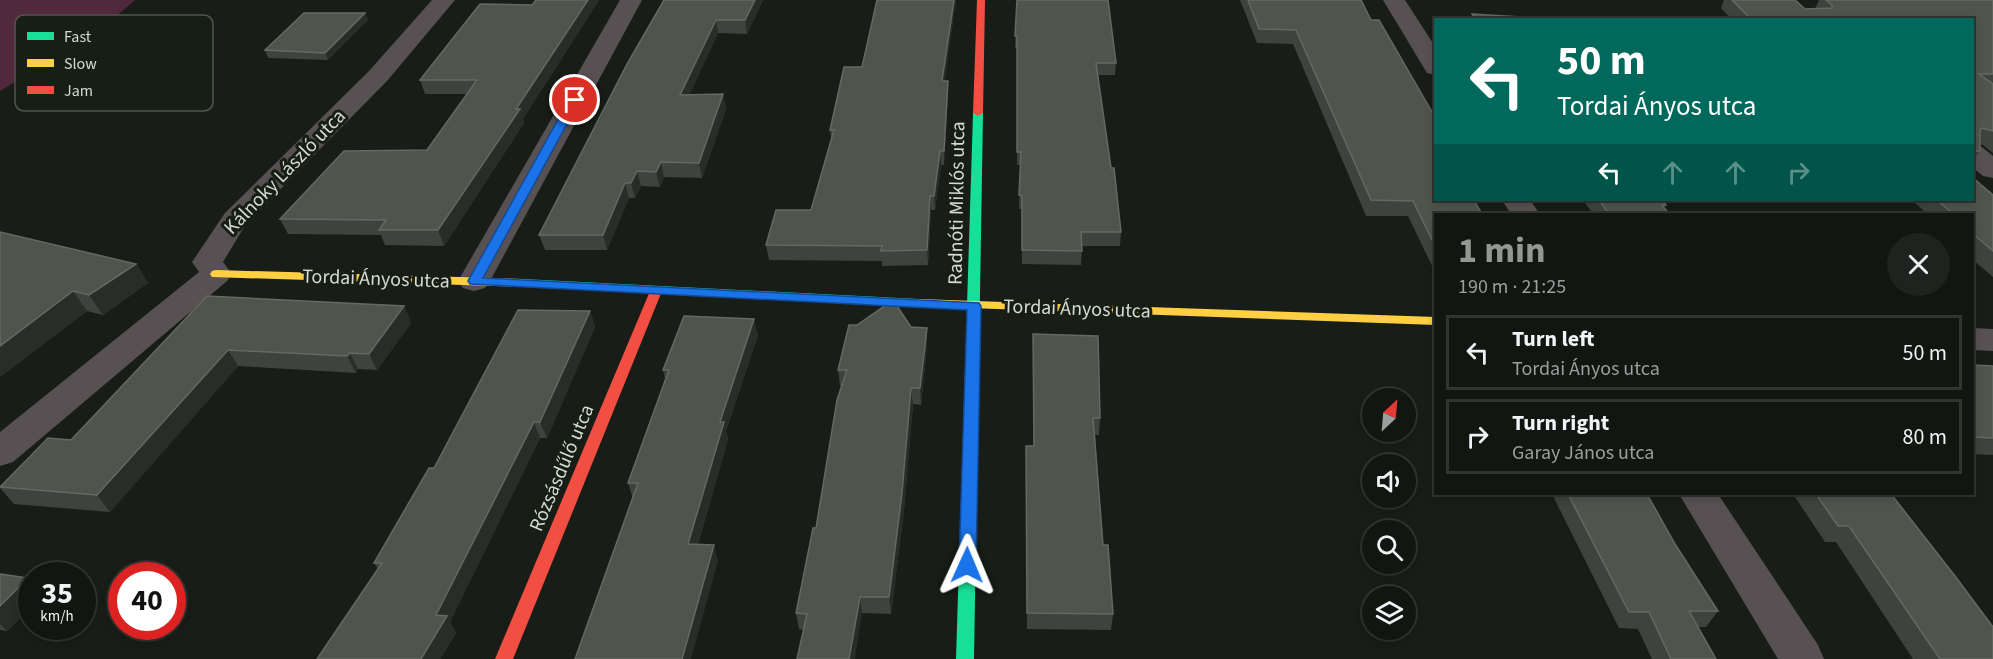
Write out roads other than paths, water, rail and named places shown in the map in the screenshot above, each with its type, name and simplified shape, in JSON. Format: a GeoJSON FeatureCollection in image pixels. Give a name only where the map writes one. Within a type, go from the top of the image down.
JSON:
{"type":"FeatureCollection","features":[{"type":"Feature","properties":{"kind":"street","name":"Kálnoky László utca"},"geometry":{"type":"LineString","coordinates":[[216,274],[207,262],[235,219],[378,76],[444,0]]}},
{"type":"Feature","properties":{"kind":"street"},"geometry":{"type":"LineString","coordinates":[[474,281],[631,0]]}},
{"type":"Feature","properties":{"kind":"street","name":"Radnóti Miklós utca"},"geometry":{"type":"LineString","coordinates":[[965,659],[981,0]]}},
{"type":"Feature","properties":{"kind":"street"},"geometry":{"type":"LineString","coordinates":[[1394,0],[1434,65]]}},
{"type":"Feature","properties":{"kind":"street"},"geometry":{"type":"LineString","coordinates":[[1974,155],[1993,170]]}},
{"type":"Feature","properties":{"kind":"street","name":"Tordai Ányos utca"},"geometry":{"type":"LineString","coordinates":[[216,274],[474,281],[974,306],[1434,321]]}},
{"type":"Feature","properties":{"kind":"street"},"geometry":{"type":"LineString","coordinates":[[0,452],[216,274]]}},
{"type":"Feature","properties":{"kind":"street","name":"Rózsásdűlő utca"},"geometry":{"type":"LineString","coordinates":[[504,659],[656,291]]}},
{"type":"Feature","properties":{"kind":"street"},"geometry":{"type":"LineString","coordinates":[[1974,339],[1993,340]]}},
{"type":"Feature","properties":{"kind":"street"},"geometry":{"type":"LineString","coordinates":[[1699,495],[1802,659]]}}]}
